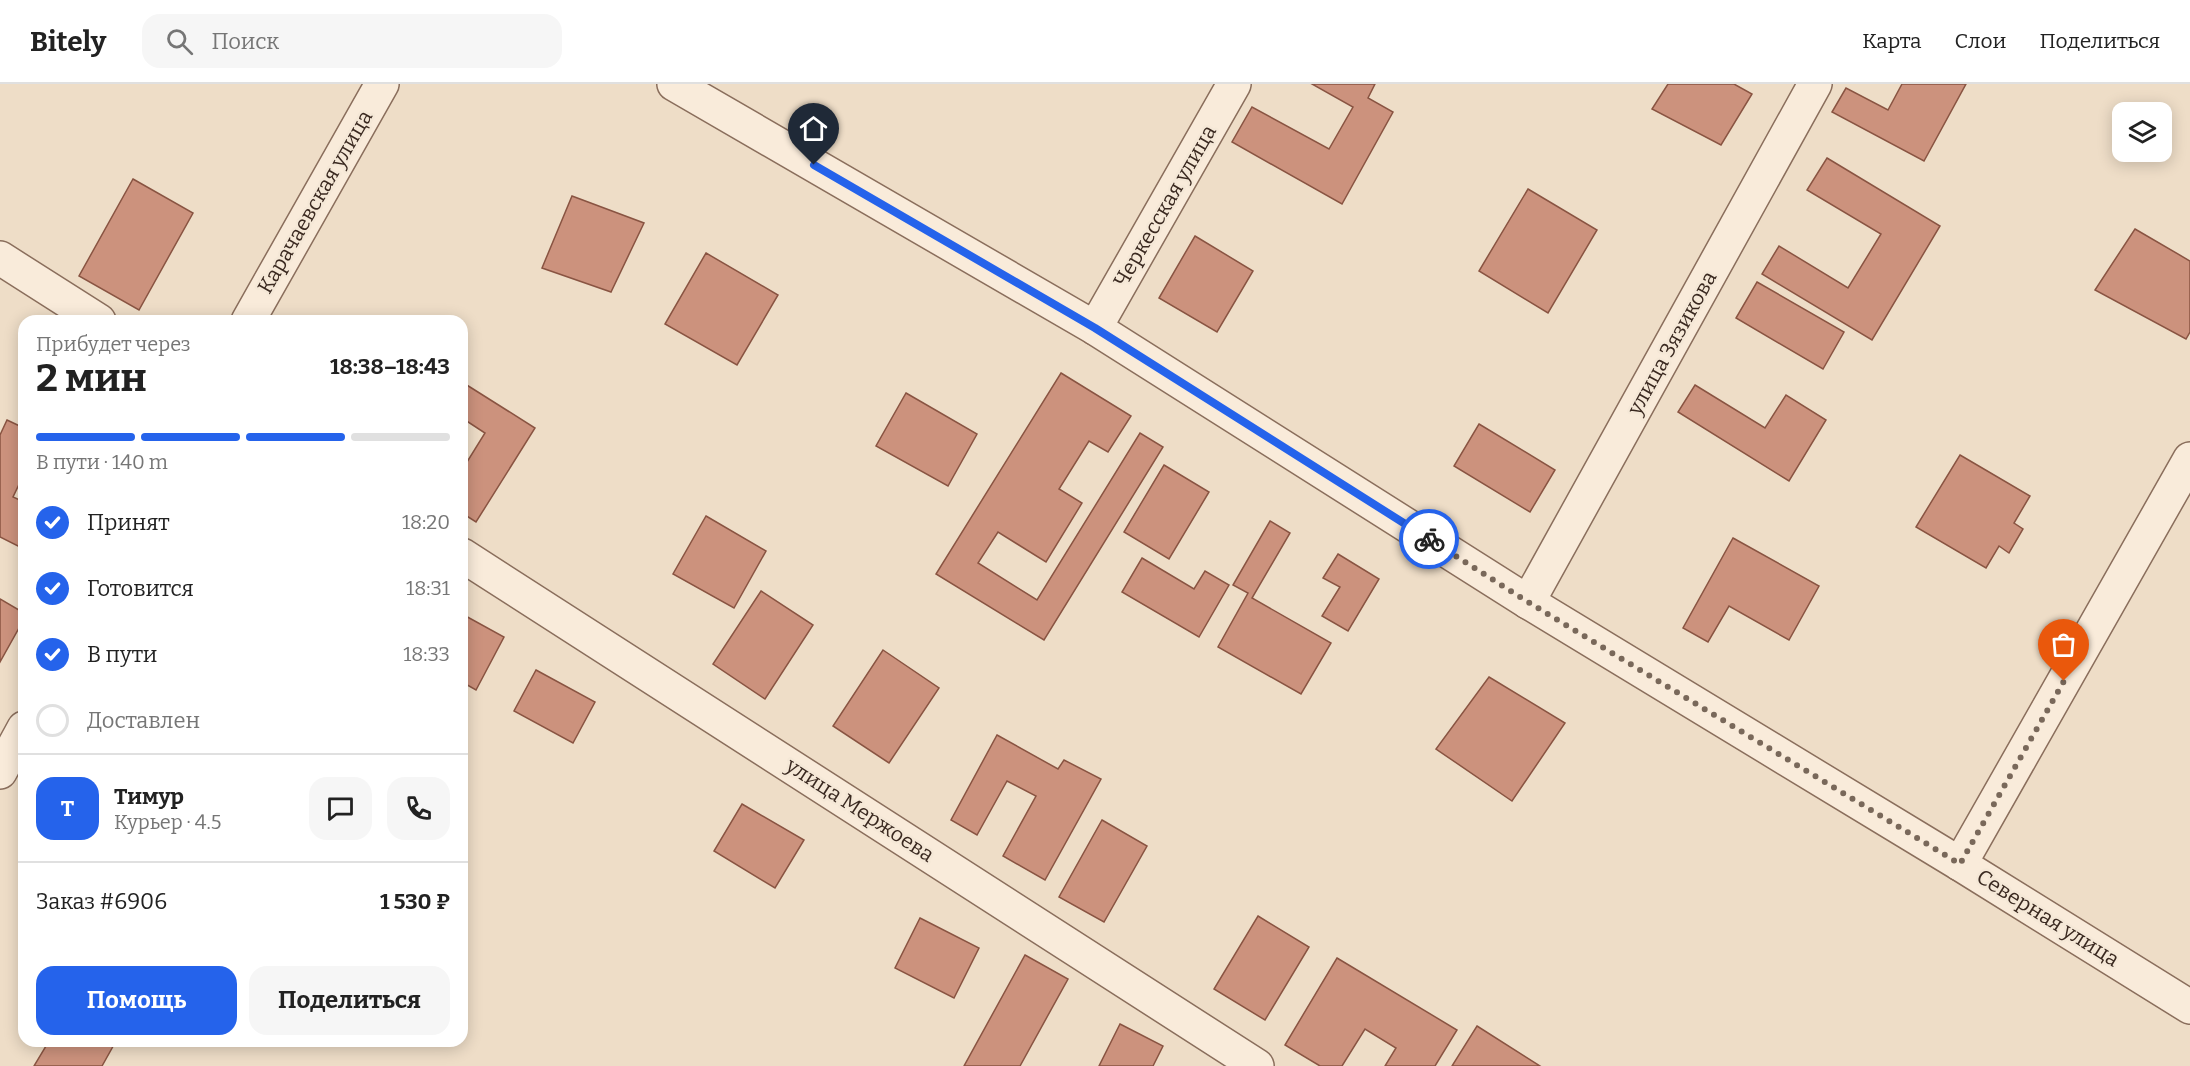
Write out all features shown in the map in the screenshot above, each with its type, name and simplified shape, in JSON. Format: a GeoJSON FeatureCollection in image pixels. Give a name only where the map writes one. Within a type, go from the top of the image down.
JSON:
{"type":"FeatureCollection","features":[{"type":"Feature","properties":{"kind":"street","name":"Карачаевская улица"},"geometry":{"type":"LineString","coordinates":[[251,315],[382,84]]}},
{"type":"Feature","properties":{"kind":"street","name":"Северная улица"},"geometry":{"type":"LineString","coordinates":[[674,84],[1095,328],[1528,602],[1960,864],[2190,1007]]}},
{"type":"Feature","properties":{"kind":"street","name":"Черкесская улица"},"geometry":{"type":"LineString","coordinates":[[1095,328],[1234,84]]}},
{"type":"Feature","properties":{"kind":"street","name":"улица Зязикова"},"geometry":{"type":"LineString","coordinates":[[1528,602],[1815,84]]}},
{"type":"Feature","properties":{"kind":"street"},"geometry":{"type":"LineString","coordinates":[[0,258],[90,315]]}},
{"type":"Feature","properties":{"kind":"street"},"geometry":{"type":"LineString","coordinates":[[1960,864],[2190,459]]}},
{"type":"Feature","properties":{"kind":"street","name":"улица Мержоева"},"geometry":{"type":"LineString","coordinates":[[468,559],[1257,1066]]}},
{"type":"Feature","properties":{"kind":"street"},"geometry":{"type":"LineString","coordinates":[[0,772],[18,739]]}},
{"type":"Feature","properties":{"kind":"building"},"geometry":{"type":"Polygon","coordinates":[[[1312,84],[1375,84],[1368,98],[1393,112],[1342,204],[1232,142],[1252,107],[1329,149],[1353,107],[1312,84]]]}},
{"type":"Feature","properties":{"kind":"building"},"geometry":{"type":"Polygon","coordinates":[[[1668,84],[1734,84],[1752,94],[1721,145],[1652,109],[1668,84]]]}},
{"type":"Feature","properties":{"kind":"building"},"geometry":{"type":"Polygon","coordinates":[[[1902,84],[1966,84],[1924,161],[1832,112],[1846,88],[1888,110],[1902,84]]]}},
{"type":"Feature","properties":{"kind":"building"},"geometry":{"type":"Polygon","coordinates":[[[1827,158],[1940,226],[1872,340],[1762,274],[1779,246],[1848,288],[1881,234],[1807,190],[1827,158]]]}},
{"type":"Feature","properties":{"kind":"building"},"geometry":{"type":"Polygon","coordinates":[[[133,179],[193,213],[139,310],[79,276],[133,179]]]}},
{"type":"Feature","properties":{"kind":"building"},"geometry":{"type":"Polygon","coordinates":[[[1528,189],[1597,230],[1548,313],[1479,271],[1528,189]]]}},
{"type":"Feature","properties":{"kind":"building"},"geometry":{"type":"Polygon","coordinates":[[[572,196],[644,223],[611,292],[542,268],[572,196]]]}},
{"type":"Feature","properties":{"kind":"building"},"geometry":{"type":"Polygon","coordinates":[[[2135,229],[2190,261],[2190,332],[2186,339],[2095,290],[2135,229]]]}},
{"type":"Feature","properties":{"kind":"building"},"geometry":{"type":"Polygon","coordinates":[[[1195,236],[1253,271],[1217,332],[1159,298],[1195,236]]]}},
{"type":"Feature","properties":{"kind":"building"},"geometry":{"type":"Polygon","coordinates":[[[706,253],[778,295],[737,365],[665,324],[706,253]]]}},
{"type":"Feature","properties":{"kind":"building"},"geometry":{"type":"Polygon","coordinates":[[[1757,282],[1844,332],[1823,369],[1736,318],[1757,282]]]}},
{"type":"Feature","properties":{"kind":"building"},"geometry":{"type":"Polygon","coordinates":[[[1061,373],[1131,416],[1108,452],[1089,441],[1059,489],[1082,503],[1046,562],[998,532],[978,563],[1037,600],[1140,433],[1163,447],[1044,640],[936,574],[1061,373]]]}},
{"type":"Feature","properties":{"kind":"building"},"geometry":{"type":"Polygon","coordinates":[[[1695,385],[1765,428],[1786,395],[1826,420],[1789,481],[1678,412],[1695,385]]]}},
{"type":"Feature","properties":{"kind":"building"},"geometry":{"type":"Polygon","coordinates":[[[468,386],[535,428],[476,522],[468,517],[468,460],[485,433],[468,422],[468,386]]]}},
{"type":"Feature","properties":{"kind":"building"},"geometry":{"type":"Polygon","coordinates":[[[906,393],[977,434],[948,486],[876,446],[906,393]]]}},
{"type":"Feature","properties":{"kind":"building"},"geometry":{"type":"Polygon","coordinates":[[[7,420],[18,425],[18,487],[13,497],[18,499],[18,546],[0,537],[0,435],[7,420]]]}},
{"type":"Feature","properties":{"kind":"building"},"geometry":{"type":"Polygon","coordinates":[[[1479,424],[1555,470],[1530,512],[1454,466],[1479,424]]]}},
{"type":"Feature","properties":{"kind":"building"},"geometry":{"type":"Polygon","coordinates":[[[1960,455],[2030,496],[2014,523],[2023,529],[2009,553],[1999,546],[1986,568],[1916,527],[1960,455]]]}},
{"type":"Feature","properties":{"kind":"building"},"geometry":{"type":"Polygon","coordinates":[[[1164,465],[1209,492],[1169,559],[1124,532],[1164,465]]]}},
{"type":"Feature","properties":{"kind":"building"},"geometry":{"type":"Polygon","coordinates":[[[706,516],[766,551],[734,608],[673,574],[706,516]]]}},
{"type":"Feature","properties":{"kind":"building"},"geometry":{"type":"Polygon","coordinates":[[[1270,521],[1290,533],[1252,598],[1331,643],[1301,694],[1218,647],[1248,593],[1233,585],[1270,521]]]}},
{"type":"Feature","properties":{"kind":"building"},"geometry":{"type":"Polygon","coordinates":[[[1733,538],[1819,586],[1789,640],[1729,606],[1708,642],[1683,628],[1733,538]]]}},
{"type":"Feature","properties":{"kind":"building"},"geometry":{"type":"Polygon","coordinates":[[[1338,554],[1379,579],[1348,631],[1322,616],[1340,587],[1323,578],[1338,554]]]}},
{"type":"Feature","properties":{"kind":"building"},"geometry":{"type":"Polygon","coordinates":[[[1142,558],[1194,589],[1205,571],[1229,585],[1199,637],[1122,592],[1142,558]]]}},
{"type":"Feature","properties":{"kind":"building"},"geometry":{"type":"Polygon","coordinates":[[[761,591],[813,625],[765,699],[713,664],[761,591]]]}},
{"type":"Feature","properties":{"kind":"building"},"geometry":{"type":"Polygon","coordinates":[[[0,599],[18,610],[18,630],[0,662],[0,599]]]}},
{"type":"Feature","properties":{"kind":"building"},"geometry":{"type":"Polygon","coordinates":[[[468,617],[504,637],[476,690],[468,685],[468,617]]]}},
{"type":"Feature","properties":{"kind":"building"},"geometry":{"type":"Polygon","coordinates":[[[883,650],[939,688],[889,763],[833,726],[883,650]]]}},
{"type":"Feature","properties":{"kind":"building"},"geometry":{"type":"Polygon","coordinates":[[[536,670],[595,702],[573,743],[514,711],[536,670]]]}},
{"type":"Feature","properties":{"kind":"building"},"geometry":{"type":"Polygon","coordinates":[[[1489,677],[1565,723],[1512,801],[1436,749],[1489,677]]]}},
{"type":"Feature","properties":{"kind":"building"},"geometry":{"type":"Polygon","coordinates":[[[997,735],[1058,769],[1064,760],[1101,779],[1045,880],[1003,856],[1036,796],[1007,781],[977,835],[951,820],[997,735]]]}},
{"type":"Feature","properties":{"kind":"building"},"geometry":{"type":"Polygon","coordinates":[[[742,804],[804,840],[775,888],[714,851],[742,804]]]}},
{"type":"Feature","properties":{"kind":"building"},"geometry":{"type":"Polygon","coordinates":[[[1102,820],[1147,846],[1104,922],[1059,897],[1102,820]]]}},
{"type":"Feature","properties":{"kind":"building"},"geometry":{"type":"Polygon","coordinates":[[[1258,916],[1309,947],[1265,1020],[1214,989],[1258,916]]]}},
{"type":"Feature","properties":{"kind":"building"},"geometry":{"type":"Polygon","coordinates":[[[920,918],[979,948],[954,998],[895,968],[920,918]]]}},
{"type":"Feature","properties":{"kind":"building"},"geometry":{"type":"Polygon","coordinates":[[[1025,955],[1068,979],[1020,1066],[964,1066],[1025,955]]]}},
{"type":"Feature","properties":{"kind":"building"},"geometry":{"type":"Polygon","coordinates":[[[1337,958],[1457,1030],[1435,1066],[1385,1066],[1396,1048],[1365,1029],[1342,1066],[1320,1066],[1285,1045],[1337,958]]]}},
{"type":"Feature","properties":{"kind":"building"},"geometry":{"type":"Polygon","coordinates":[[[1120,1024],[1163,1046],[1153,1066],[1099,1066],[1120,1024]]]}},
{"type":"Feature","properties":{"kind":"building"},"geometry":{"type":"Polygon","coordinates":[[[1477,1026],[1540,1066],[1452,1066],[1477,1026]]]}},
{"type":"Feature","properties":{"kind":"building"},"geometry":{"type":"Polygon","coordinates":[[[45,1047],[113,1047],[102,1066],[34,1066],[45,1047]]]}},
{"type":"Feature","properties":{"kind":"way so far"},"geometry":{"type":"LineString","coordinates":[[1429,539],[1528,602],[1960,864],[2064,681]]}},
{"type":"Feature","properties":{"kind":"route"},"geometry":{"type":"LineString","coordinates":[[814,165],[1095,328],[1429,539]]}}]}
